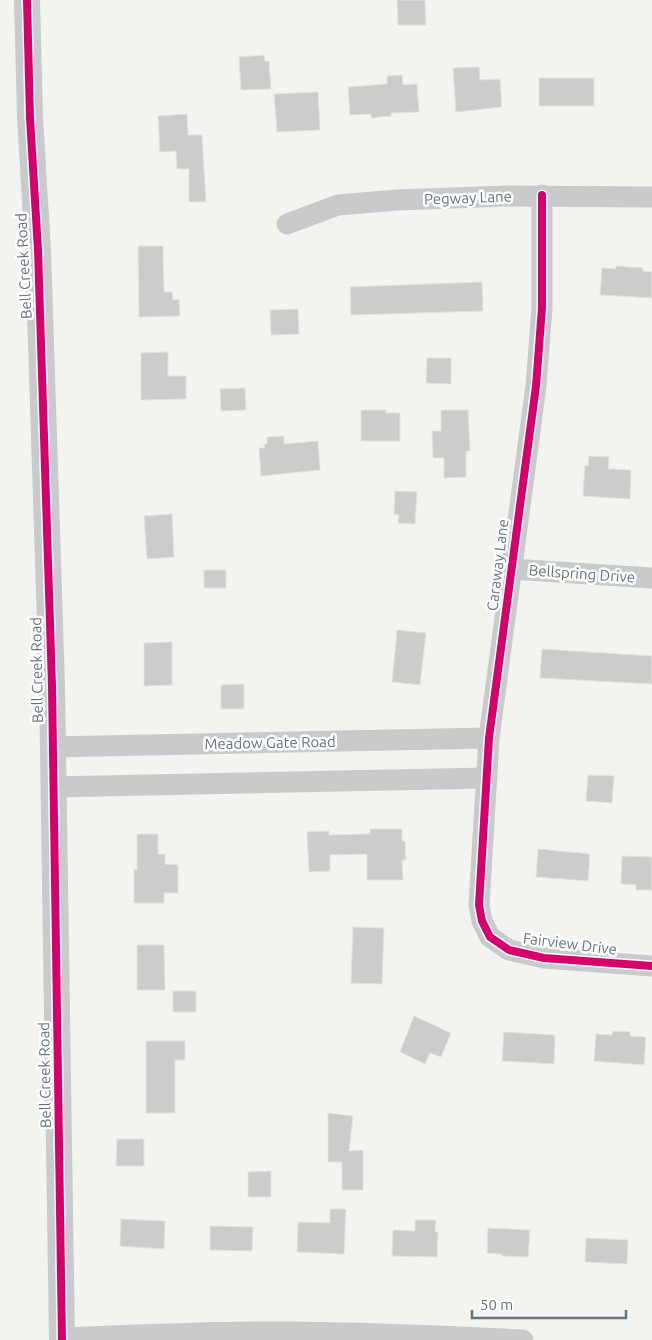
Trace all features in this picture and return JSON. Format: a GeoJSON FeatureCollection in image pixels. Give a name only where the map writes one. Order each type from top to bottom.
{"type":"FeatureCollection","features":[{"type":"Feature","properties":{"kind":"street","name":"Bell Creek Road"},"geometry":{"type":"LineString","coordinates":[[27,0],[30,118],[38,250],[52,686],[62,1339]]}},
{"type":"Feature","properties":{"kind":"street","name":"Pegway Lane"},"geometry":{"type":"LineString","coordinates":[[287,224],[338,205],[407,200],[542,195],[652,197]]}},
{"type":"Feature","properties":{"kind":"street","name":"Caraway Lane"},"geometry":{"type":"LineString","coordinates":[[490,936],[482,921],[479,905],[489,738],[536,386],[542,308],[542,195]]}},
{"type":"Feature","properties":{"kind":"street","name":"Bellspring Drive"},"geometry":{"type":"LineString","coordinates":[[511,569],[652,578]]}},
{"type":"Feature","properties":{"kind":"street","name":"Meadow Gate Road"},"geometry":{"type":"LineString","coordinates":[[52,747],[489,738]]}},
{"type":"Feature","properties":{"kind":"street"},"geometry":{"type":"LineString","coordinates":[[53,787],[487,778]]}},
{"type":"Feature","properties":{"kind":"street","name":"Fairview Drive"},"geometry":{"type":"LineString","coordinates":[[490,936],[509,950],[544,958],[652,966]]}},
{"type":"Feature","properties":{"kind":"street"},"geometry":{"type":"LineString","coordinates":[[62,1339],[176,1333],[289,1332],[523,1340]]}},
{"type":"Feature","properties":{"kind":"building"},"geometry":{"type":"Polygon","coordinates":[[[397,0],[425,0],[426,25],[398,25],[397,0]]]}},
{"type":"Feature","properties":{"kind":"building"},"geometry":{"type":"Polygon","coordinates":[[[264,55],[265,61],[269,61],[271,89],[241,90],[239,57],[264,55]]]}},
{"type":"Feature","properties":{"kind":"building"},"geometry":{"type":"Polygon","coordinates":[[[479,67],[480,80],[500,79],[502,107],[456,112],[453,68],[479,67]]]}},
{"type":"Feature","properties":{"kind":"building"},"geometry":{"type":"Polygon","coordinates":[[[402,75],[403,85],[417,84],[419,112],[391,113],[391,116],[371,118],[371,114],[350,115],[348,87],[387,84],[387,76],[402,75]]]}},
{"type":"Feature","properties":{"kind":"building"},"geometry":{"type":"Polygon","coordinates":[[[539,78],[594,78],[594,106],[539,106],[539,78]]]}},
{"type":"Feature","properties":{"kind":"building"},"geometry":{"type":"Polygon","coordinates":[[[318,92],[320,130],[277,132],[274,94],[318,92]]]}},
{"type":"Feature","properties":{"kind":"building"},"geometry":{"type":"Polygon","coordinates":[[[187,114],[188,135],[202,135],[206,202],[189,202],[189,169],[177,169],[176,151],[160,152],[158,116],[187,114]]]}},
{"type":"Feature","properties":{"kind":"building"},"geometry":{"type":"Polygon","coordinates":[[[138,246],[163,246],[164,292],[172,292],[173,300],[179,299],[180,316],[139,317],[138,246]]]}},
{"type":"Feature","properties":{"kind":"building"},"geometry":{"type":"Polygon","coordinates":[[[616,266],[643,268],[643,271],[652,272],[652,298],[600,295],[602,268],[616,269],[616,266]]]}},
{"type":"Feature","properties":{"kind":"building"},"geometry":{"type":"Polygon","coordinates":[[[482,282],[483,311],[351,315],[350,287],[482,282]]]}},
{"type":"Feature","properties":{"kind":"building"},"geometry":{"type":"Polygon","coordinates":[[[298,309],[299,334],[271,335],[270,310],[298,309]]]}},
{"type":"Feature","properties":{"kind":"building"},"geometry":{"type":"Polygon","coordinates":[[[168,352],[168,376],[186,376],[186,399],[141,400],[141,353],[168,352]]]}},
{"type":"Feature","properties":{"kind":"building"},"geometry":{"type":"Polygon","coordinates":[[[427,358],[451,358],[451,384],[426,383],[427,358]]]}},
{"type":"Feature","properties":{"kind":"building"},"geometry":{"type":"Polygon","coordinates":[[[245,388],[246,410],[221,411],[220,389],[245,388]]]}},
{"type":"Feature","properties":{"kind":"building"},"geometry":{"type":"Polygon","coordinates":[[[361,410],[386,410],[386,413],[400,413],[400,441],[361,441],[361,410]]]}},
{"type":"Feature","properties":{"kind":"building"},"geometry":{"type":"Polygon","coordinates":[[[441,410],[468,410],[470,451],[466,451],[466,477],[444,478],[444,458],[433,458],[432,431],[441,431],[441,410]]]}},
{"type":"Feature","properties":{"kind":"building"},"geometry":{"type":"Polygon","coordinates":[[[284,436],[284,444],[318,441],[320,470],[261,476],[259,448],[265,448],[264,444],[267,444],[267,437],[284,436]]]}},
{"type":"Feature","properties":{"kind":"building"},"geometry":{"type":"Polygon","coordinates":[[[589,456],[609,457],[608,469],[631,470],[630,499],[583,496],[585,465],[588,466],[589,456]]]}},
{"type":"Feature","properties":{"kind":"building"},"geometry":{"type":"Polygon","coordinates":[[[395,491],[417,492],[415,524],[398,523],[399,515],[394,514],[395,491]]]}},
{"type":"Feature","properties":{"kind":"building"},"geometry":{"type":"Polygon","coordinates":[[[172,514],[174,557],[147,559],[144,516],[172,514]]]}},
{"type":"Feature","properties":{"kind":"building"},"geometry":{"type":"Polygon","coordinates":[[[204,570],[226,570],[226,588],[204,588],[204,570]]]}},
{"type":"Feature","properties":{"kind":"building"},"geometry":{"type":"Polygon","coordinates":[[[397,630],[426,633],[420,685],[392,682],[397,630]]]}},
{"type":"Feature","properties":{"kind":"building"},"geometry":{"type":"Polygon","coordinates":[[[172,642],[172,685],[144,686],[144,643],[172,642]]]}},
{"type":"Feature","properties":{"kind":"building"},"geometry":{"type":"Polygon","coordinates":[[[542,649],[652,656],[652,684],[540,678],[542,649]]]}},
{"type":"Feature","properties":{"kind":"building"},"geometry":{"type":"Polygon","coordinates":[[[244,684],[244,709],[221,709],[221,685],[244,684]]]}},
{"type":"Feature","properties":{"kind":"building"},"geometry":{"type":"Polygon","coordinates":[[[588,775],[614,776],[612,803],[586,801],[588,775]]]}},
{"type":"Feature","properties":{"kind":"building"},"geometry":{"type":"Polygon","coordinates":[[[370,829],[402,829],[402,841],[405,841],[406,860],[402,860],[403,880],[367,880],[367,854],[330,855],[330,871],[309,872],[307,832],[329,831],[329,835],[370,834],[370,829]]]}},
{"type":"Feature","properties":{"kind":"building"},"geometry":{"type":"Polygon","coordinates":[[[137,834],[158,834],[158,854],[165,854],[165,864],[178,865],[178,893],[164,893],[164,903],[134,903],[134,869],[137,870],[137,834]]]}},
{"type":"Feature","properties":{"kind":"building"},"geometry":{"type":"Polygon","coordinates":[[[538,849],[590,854],[588,881],[536,877],[538,849]]]}},
{"type":"Feature","properties":{"kind":"building"},"geometry":{"type":"Polygon","coordinates":[[[622,856],[652,857],[652,890],[636,890],[636,885],[621,884],[622,856]]]}},
{"type":"Feature","properties":{"kind":"building"},"geometry":{"type":"Polygon","coordinates":[[[353,927],[384,928],[382,984],[351,983],[353,927]]]}},
{"type":"Feature","properties":{"kind":"building"},"geometry":{"type":"Polygon","coordinates":[[[137,945],[164,945],[165,990],[137,990],[137,945]]]}},
{"type":"Feature","properties":{"kind":"building"},"geometry":{"type":"Polygon","coordinates":[[[173,991],[196,991],[196,1012],[173,1012],[173,991]]]}},
{"type":"Feature","properties":{"kind":"building"},"geometry":{"type":"Polygon","coordinates":[[[414,1016],[451,1033],[441,1057],[430,1053],[425,1064],[400,1052],[414,1016]]]}},
{"type":"Feature","properties":{"kind":"building"},"geometry":{"type":"Polygon","coordinates":[[[613,1031],[630,1032],[630,1036],[646,1037],[644,1065],[594,1061],[596,1034],[612,1035],[613,1031]]]}},
{"type":"Feature","properties":{"kind":"building"},"geometry":{"type":"Polygon","coordinates":[[[504,1032],[555,1035],[554,1064],[502,1061],[504,1032]]]}},
{"type":"Feature","properties":{"kind":"building"},"geometry":{"type":"Polygon","coordinates":[[[146,1041],[185,1041],[185,1060],[175,1060],[175,1113],[146,1113],[146,1041]]]}},
{"type":"Feature","properties":{"kind":"building"},"geometry":{"type":"Polygon","coordinates":[[[328,1113],[353,1116],[349,1151],[363,1150],[363,1190],[342,1190],[342,1162],[328,1162],[328,1113]]]}},
{"type":"Feature","properties":{"kind":"building"},"geometry":{"type":"Polygon","coordinates":[[[117,1139],[144,1139],[144,1166],[116,1166],[117,1139]]]}},
{"type":"Feature","properties":{"kind":"building"},"geometry":{"type":"Polygon","coordinates":[[[271,1171],[271,1197],[248,1197],[248,1172],[271,1171]]]}},
{"type":"Feature","properties":{"kind":"building"},"geometry":{"type":"Polygon","coordinates":[[[330,1209],[346,1209],[344,1254],[297,1252],[298,1222],[330,1223],[330,1209]]]}},
{"type":"Feature","properties":{"kind":"building"},"geometry":{"type":"Polygon","coordinates":[[[121,1219],[165,1221],[164,1249],[120,1246],[121,1219]]]}},
{"type":"Feature","properties":{"kind":"building"},"geometry":{"type":"Polygon","coordinates":[[[415,1220],[436,1220],[435,1232],[438,1232],[437,1257],[392,1256],[393,1230],[415,1231],[415,1220]]]}},
{"type":"Feature","properties":{"kind":"building"},"geometry":{"type":"Polygon","coordinates":[[[210,1226],[253,1227],[252,1251],[210,1250],[210,1226]]]}},
{"type":"Feature","properties":{"kind":"building"},"geometry":{"type":"Polygon","coordinates":[[[488,1228],[530,1230],[528,1257],[502,1256],[502,1254],[487,1253],[488,1228]]]}},
{"type":"Feature","properties":{"kind":"building"},"geometry":{"type":"Polygon","coordinates":[[[586,1238],[628,1240],[627,1264],[585,1262],[586,1238]]]}},
{"type":"Feature","properties":{"kind":"cycle path"},"geometry":{"type":"LineString","coordinates":[[27,0],[30,118],[38,250],[52,686],[62,1340]]}},
{"type":"Feature","properties":{"kind":"cycle path"},"geometry":{"type":"LineString","coordinates":[[542,195],[542,308],[536,386],[489,738],[479,905],[482,921],[490,937],[509,950],[544,958],[652,966]]}}]}
